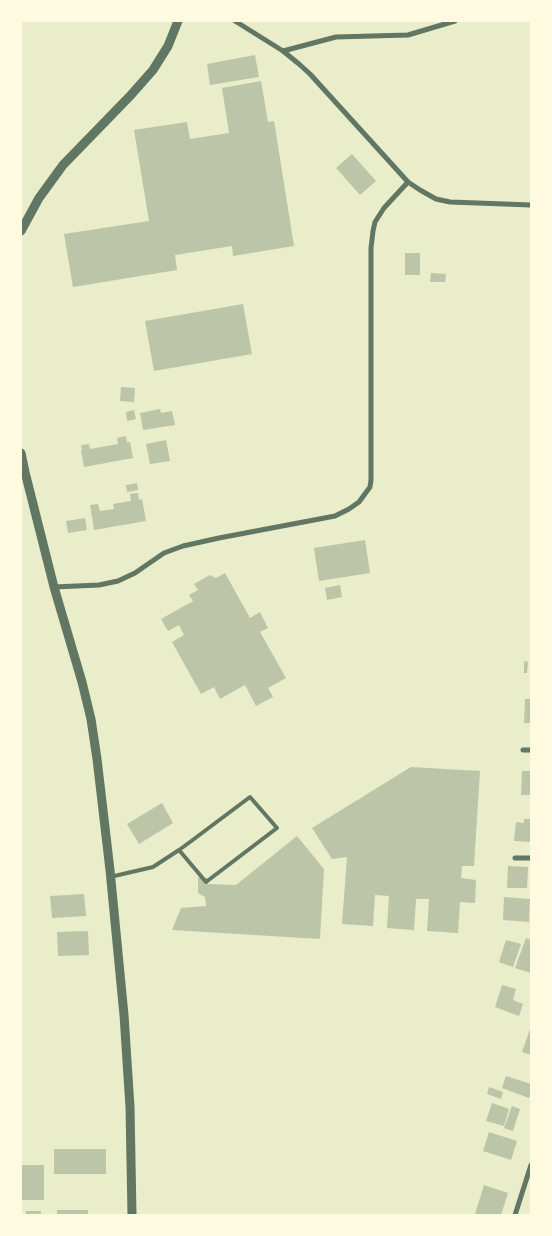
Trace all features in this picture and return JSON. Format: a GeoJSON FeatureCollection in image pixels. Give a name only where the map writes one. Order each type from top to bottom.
{"type":"FeatureCollection","features":[{"type":"Feature","properties":{"kind":"street"},"geometry":{"type":"LineString","coordinates":[[21,231],[39,198],[63,165],[153,70],[168,46],[178,21]]}},
{"type":"Feature","properties":{"kind":"street"},"geometry":{"type":"LineString","coordinates":[[235,21],[282,51],[310,74],[408,182],[436,199],[450,202],[531,205]]}},
{"type":"Feature","properties":{"kind":"street"},"geometry":{"type":"LineString","coordinates":[[282,51],[336,37],[408,35],[455,21]]}},
{"type":"Feature","properties":{"kind":"street"},"geometry":{"type":"LineString","coordinates":[[54,587],[99,585],[118,581],[135,573],[164,553],[183,546],[335,516],[350,510],[359,502],[370,487],[371,480],[371,248],[373,231],[384,208],[408,182]]}},
{"type":"Feature","properties":{"kind":"street"},"geometry":{"type":"LineString","coordinates":[[21,453],[54,587],[82,682],[91,720],[97,759],[126,1042],[130,1107],[132,1215]]}},
{"type":"Feature","properties":{"kind":"street"},"geometry":{"type":"LineString","coordinates":[[523,750],[531,750]]}},
{"type":"Feature","properties":{"kind":"street"},"geometry":{"type":"LineString","coordinates":[[515,858],[531,858]]}},
{"type":"Feature","properties":{"kind":"street"},"geometry":{"type":"LineString","coordinates":[[514,1215],[531,1165]]}},
{"type":"Feature","properties":{"kind":"lane"},"geometry":{"type":"LineString","coordinates":[[110,877],[153,867],[250,797],[277,828],[206,882],[179,850]]}},
{"type":"Feature","properties":{"kind":"building"},"geometry":{"type":"Polygon","coordinates":[[[255,55],[259,77],[210,85],[207,64],[255,55]]]}},
{"type":"Feature","properties":{"kind":"building"},"geometry":{"type":"Polygon","coordinates":[[[261,81],[268,122],[274,121],[294,246],[233,256],[232,246],[175,255],[177,270],[73,287],[64,234],[149,221],[134,130],[187,122],[190,139],[229,133],[222,88],[261,81]]]}},
{"type":"Feature","properties":{"kind":"building"},"geometry":{"type":"Polygon","coordinates":[[[352,154],[376,181],[360,195],[336,168],[352,154]]]}},
{"type":"Feature","properties":{"kind":"building"},"geometry":{"type":"Polygon","coordinates":[[[405,253],[420,253],[420,275],[405,275],[405,253]]]}},
{"type":"Feature","properties":{"kind":"building"},"geometry":{"type":"Polygon","coordinates":[[[431,273],[446,274],[445,282],[430,282],[431,273]]]}},
{"type":"Feature","properties":{"kind":"building"},"geometry":{"type":"Polygon","coordinates":[[[243,304],[252,354],[154,371],[145,321],[243,304]]]}},
{"type":"Feature","properties":{"kind":"building"},"geometry":{"type":"Polygon","coordinates":[[[121,387],[135,388],[134,402],[120,401],[121,387]]]}},
{"type":"Feature","properties":{"kind":"building"},"geometry":{"type":"Polygon","coordinates":[[[160,409],[161,413],[172,411],[175,425],[143,430],[140,413],[160,409]]]}},
{"type":"Feature","properties":{"kind":"building"},"geometry":{"type":"Polygon","coordinates":[[[134,410],[136,419],[127,421],[126,412],[134,410]]]}},
{"type":"Feature","properties":{"kind":"building"},"geometry":{"type":"Polygon","coordinates":[[[126,436],[127,442],[130,442],[133,458],[84,467],[81,445],[89,444],[90,449],[118,444],[117,438],[126,436]]]}},
{"type":"Feature","properties":{"kind":"building"},"geometry":{"type":"Polygon","coordinates":[[[166,440],[170,461],[150,464],[146,444],[166,440]]]}},
{"type":"Feature","properties":{"kind":"building"},"geometry":{"type":"Polygon","coordinates":[[[137,483],[138,490],[127,492],[126,485],[137,483]]]}},
{"type":"Feature","properties":{"kind":"building"},"geometry":{"type":"Polygon","coordinates":[[[138,493],[139,500],[142,499],[146,521],[94,530],[90,505],[98,504],[100,511],[114,509],[113,504],[131,501],[130,494],[138,493]]]}},
{"type":"Feature","properties":{"kind":"building"},"geometry":{"type":"Polygon","coordinates":[[[85,518],[87,530],[68,533],[66,521],[85,518]]]}},
{"type":"Feature","properties":{"kind":"building"},"geometry":{"type":"Polygon","coordinates":[[[365,540],[370,573],[319,581],[314,548],[365,540]]]}},
{"type":"Feature","properties":{"kind":"building"},"geometry":{"type":"Polygon","coordinates":[[[225,573],[250,618],[260,612],[268,628],[260,632],[286,678],[268,688],[273,697],[256,706],[245,685],[220,699],[214,687],[201,694],[172,642],[184,635],[179,625],[168,631],[161,619],[193,601],[189,595],[198,590],[194,584],[210,575],[216,578],[225,573]]]}},
{"type":"Feature","properties":{"kind":"building"},"geometry":{"type":"Polygon","coordinates":[[[340,585],[342,597],[327,600],[325,588],[340,585]]]}},
{"type":"Feature","properties":{"kind":"building"},"geometry":{"type":"Polygon","coordinates":[[[524,661],[528,662],[527,673],[524,673],[524,661]]]}},
{"type":"Feature","properties":{"kind":"building"},"geometry":{"type":"Polygon","coordinates":[[[525,699],[531,699],[531,723],[524,723],[525,699]]]}},
{"type":"Feature","properties":{"kind":"building"},"geometry":{"type":"Polygon","coordinates":[[[411,767],[480,771],[474,866],[462,866],[461,878],[476,880],[475,903],[460,902],[458,933],[427,931],[429,899],[416,899],[414,930],[387,928],[389,896],[375,895],[373,926],[342,924],[347,857],[332,859],[312,828],[411,767]]]}},
{"type":"Feature","properties":{"kind":"building"},"geometry":{"type":"Polygon","coordinates":[[[522,771],[531,771],[531,795],[521,795],[522,771]]]}},
{"type":"Feature","properties":{"kind":"building"},"geometry":{"type":"Polygon","coordinates":[[[162,803],[173,823],[139,844],[127,824],[162,803]]]}},
{"type":"Feature","properties":{"kind":"building"},"geometry":{"type":"Polygon","coordinates":[[[524,819],[531,819],[531,842],[514,841],[516,822],[524,823],[524,819]]]}},
{"type":"Feature","properties":{"kind":"building"},"geometry":{"type":"Polygon","coordinates":[[[297,836],[324,869],[320,939],[172,930],[181,908],[206,906],[205,897],[198,893],[198,877],[208,878],[208,884],[236,885],[297,836]]]}},
{"type":"Feature","properties":{"kind":"building"},"geometry":{"type":"Polygon","coordinates":[[[508,866],[528,867],[527,888],[507,888],[508,866]]]}},
{"type":"Feature","properties":{"kind":"building"},"geometry":{"type":"Polygon","coordinates":[[[84,894],[86,916],[52,918],[50,896],[84,894]]]}},
{"type":"Feature","properties":{"kind":"building"},"geometry":{"type":"Polygon","coordinates":[[[504,897],[530,899],[529,922],[503,920],[504,897]]]}},
{"type":"Feature","properties":{"kind":"building"},"geometry":{"type":"Polygon","coordinates":[[[88,931],[89,955],[58,956],[57,932],[88,931]]]}},
{"type":"Feature","properties":{"kind":"building"},"geometry":{"type":"Polygon","coordinates":[[[526,938],[531,940],[531,973],[515,968],[526,938]]]}},
{"type":"Feature","properties":{"kind":"building"},"geometry":{"type":"Polygon","coordinates":[[[506,940],[521,944],[513,967],[499,962],[506,940]]]}},
{"type":"Feature","properties":{"kind":"building"},"geometry":{"type":"Polygon","coordinates":[[[502,985],[516,989],[513,1000],[523,1004],[519,1016],[495,1007],[502,985]]]}},
{"type":"Feature","properties":{"kind":"building"},"geometry":{"type":"Polygon","coordinates":[[[531,1026],[531,1055],[522,1052],[531,1026]]]}},
{"type":"Feature","properties":{"kind":"building"},"geometry":{"type":"Polygon","coordinates":[[[506,1076],[531,1084],[529,1098],[502,1088],[506,1076]]]}},
{"type":"Feature","properties":{"kind":"building"},"geometry":{"type":"Polygon","coordinates":[[[489,1087],[503,1092],[501,1099],[487,1094],[489,1087]]]}},
{"type":"Feature","properties":{"kind":"building"},"geometry":{"type":"Polygon","coordinates":[[[492,1103],[509,1109],[504,1126],[486,1121],[492,1103]]]}},
{"type":"Feature","properties":{"kind":"building"},"geometry":{"type":"Polygon","coordinates":[[[512,1106],[520,1109],[513,1131],[504,1128],[512,1106]]]}},
{"type":"Feature","properties":{"kind":"building"},"geometry":{"type":"Polygon","coordinates":[[[489,1132],[517,1141],[511,1160],[483,1151],[489,1132]]]}},
{"type":"Feature","properties":{"kind":"building"},"geometry":{"type":"Polygon","coordinates":[[[54,1149],[106,1149],[106,1174],[54,1174],[54,1149]]]}},
{"type":"Feature","properties":{"kind":"building"},"geometry":{"type":"Polygon","coordinates":[[[21,1165],[44,1165],[44,1200],[21,1200],[21,1165]]]}},
{"type":"Feature","properties":{"kind":"building"},"geometry":{"type":"Polygon","coordinates":[[[484,1185],[508,1193],[501,1215],[475,1214],[484,1185]]]}},
{"type":"Feature","properties":{"kind":"building"},"geometry":{"type":"Polygon","coordinates":[[[57,1210],[88,1210],[88,1215],[57,1215],[57,1210]]]}},
{"type":"Feature","properties":{"kind":"building"},"geometry":{"type":"Polygon","coordinates":[[[26,1211],[41,1211],[41,1215],[26,1215],[26,1211]]]}}]}
